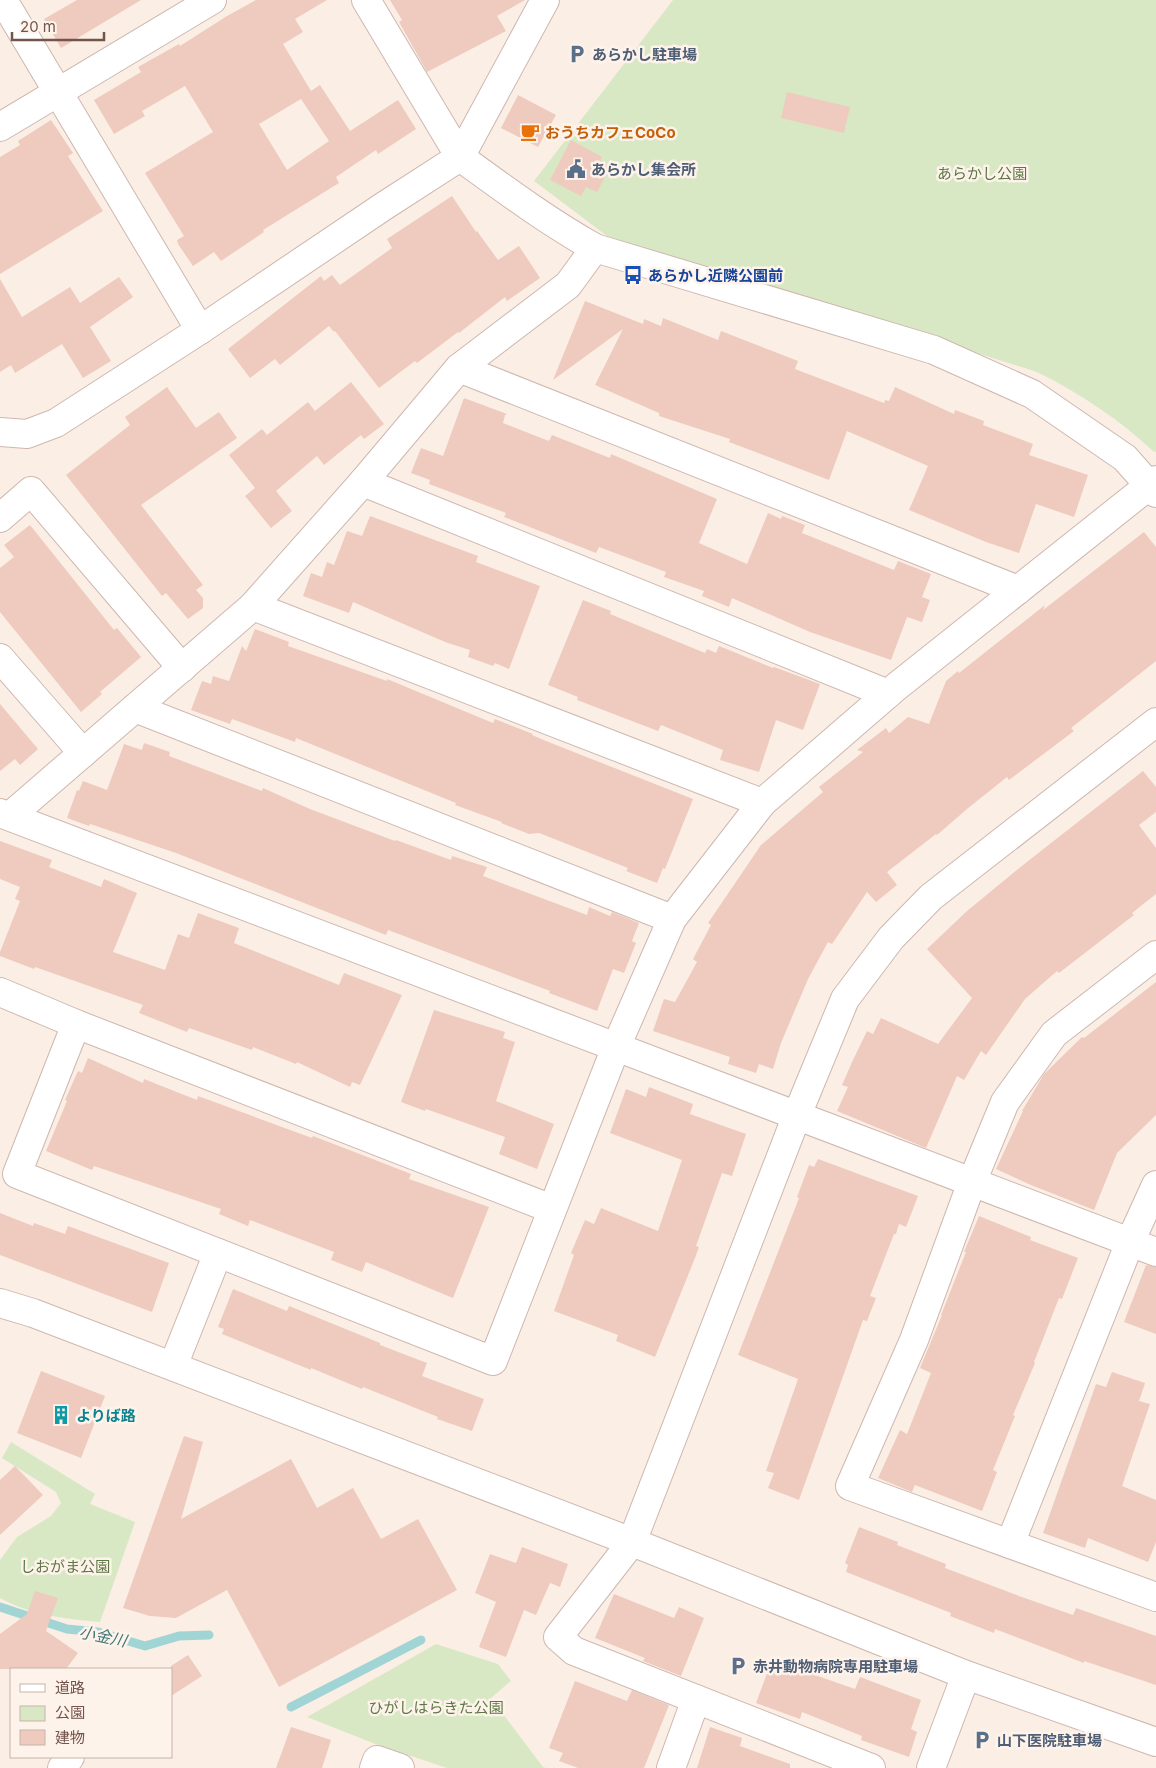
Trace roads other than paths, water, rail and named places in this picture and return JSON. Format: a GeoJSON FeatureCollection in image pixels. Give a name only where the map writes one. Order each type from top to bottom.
{"type":"FeatureCollection","features":[{"type":"Feature","properties":{"kind":"street"},"geometry":{"type":"LineString","coordinates":[[3,0],[200,330]]}},
{"type":"Feature","properties":{"kind":"street"},"geometry":{"type":"LineString","coordinates":[[0,127],[212,0]]}},
{"type":"Feature","properties":{"kind":"street"},"geometry":{"type":"LineString","coordinates":[[76,1024],[9,1171],[493,1362],[616,1047],[672,919],[762,803],[888,694],[1018,590],[1154,486],[1125,458],[1032,394],[934,350],[595,248],[565,230],[524,204],[460,156],[366,0]]}},
{"type":"Feature","properties":{"kind":"street"},"geometry":{"type":"LineString","coordinates":[[0,432],[27,434],[56,423],[200,330],[460,156],[545,0]]}},
{"type":"Feature","properties":{"kind":"street"},"geometry":{"type":"LineString","coordinates":[[5,814],[83,752],[253,606],[363,482],[459,368],[568,285],[595,248]]}},
{"type":"Feature","properties":{"kind":"street"},"geometry":{"type":"LineString","coordinates":[[459,368],[1018,590]]}},
{"type":"Feature","properties":{"kind":"street"},"geometry":{"type":"LineString","coordinates":[[363,482],[888,694]]}},
{"type":"Feature","properties":{"kind":"street"},"geometry":{"type":"LineString","coordinates":[[0,518],[31,491],[182,668]]}},
{"type":"Feature","properties":{"kind":"street"},"geometry":{"type":"LineString","coordinates":[[253,606],[762,803]]}},
{"type":"Feature","properties":{"kind":"street"},"geometry":{"type":"LineString","coordinates":[[0,658],[83,752]]}},
{"type":"Feature","properties":{"kind":"street"},"geometry":{"type":"LineString","coordinates":[[135,708],[672,919]]}},
{"type":"Feature","properties":{"kind":"street"},"geometry":{"type":"LineString","coordinates":[[871,1768],[574,1651],[558,1637],[632,1542],[797,1115],[845,999],[891,938],[931,897],[1156,722]]}},
{"type":"Feature","properties":{"kind":"street"},"geometry":{"type":"LineString","coordinates":[[5,814],[1156,1252]]}},
{"type":"Feature","properties":{"kind":"street"},"geometry":{"type":"LineString","coordinates":[[1156,955],[1054,1034],[1005,1102],[972,1182],[914,1340],[850,1486],[1156,1597]]}},
{"type":"Feature","properties":{"kind":"street"},"geometry":{"type":"LineString","coordinates":[[0,992],[76,1024],[552,1209]]}},
{"type":"Feature","properties":{"kind":"street"},"geometry":{"type":"LineString","coordinates":[[1010,1544],[1130,1242],[1156,1185]]}},
{"type":"Feature","properties":{"kind":"street"},"geometry":{"type":"LineString","coordinates":[[173,1366],[218,1253]]}},
{"type":"Feature","properties":{"kind":"street"},"geometry":{"type":"LineString","coordinates":[[0,1303],[33,1313],[632,1542],[966,1675],[1156,1742]]}},
{"type":"Feature","properties":{"kind":"street"},"geometry":{"type":"LineString","coordinates":[[931,1768],[966,1675]]}},
{"type":"Feature","properties":{"kind":"street"},"geometry":{"type":"LineString","coordinates":[[670,1768],[696,1699]]}},
{"type":"Feature","properties":{"kind":"street"},"geometry":{"type":"LineString","coordinates":[[374,1768],[377,1760],[400,1768]]}},
{"type":"Feature","properties":{"kind":"waterway","name":"小金川"},"geometry":{"type":"LineString","coordinates":[[0,1607],[67,1629],[98,1632],[145,1646],[179,1636],[209,1635]]}},
{"type":"Feature","properties":{"kind":"waterway","name":"小金川"},"geometry":{"type":"LineString","coordinates":[[291,1707],[421,1640]]}},
{"type":"Feature","properties":{"kind":"place","name":"あらかし駐車場"},"geometry":{"type":"Point","coordinates":[577,54]}},
{"type":"Feature","properties":{"kind":"place","name":"おうちカフェCoCo"},"geometry":{"type":"Point","coordinates":[530,132]}},
{"type":"Feature","properties":{"kind":"place","name":"あらかし集会所"},"geometry":{"type":"Point","coordinates":[576,169]}},
{"type":"Feature","properties":{"kind":"place","name":"あらかし近隣公園前"},"geometry":{"type":"Point","coordinates":[633,275]}},
{"type":"Feature","properties":{"kind":"place","name":"よりば路"},"geometry":{"type":"Point","coordinates":[61,1415]}},
{"type":"Feature","properties":{"kind":"place","name":"赤井動物病院専用駐車場"},"geometry":{"type":"Point","coordinates":[738,1666]}},
{"type":"Feature","properties":{"kind":"place","name":"山下医院駐車場"},"geometry":{"type":"Point","coordinates":[982,1740]}},
{"type":"Feature","properties":{"kind":"park label","name":"あらかし公園"},"geometry":{"type":"Point","coordinates":[982,173]}},
{"type":"Feature","properties":{"kind":"park label","name":"しおがま公園"},"geometry":{"type":"Point","coordinates":[65,1566]}},
{"type":"Feature","properties":{"kind":"park label","name":"ひがしはらきた公園"},"geometry":{"type":"Point","coordinates":[436,1707]}}]}
